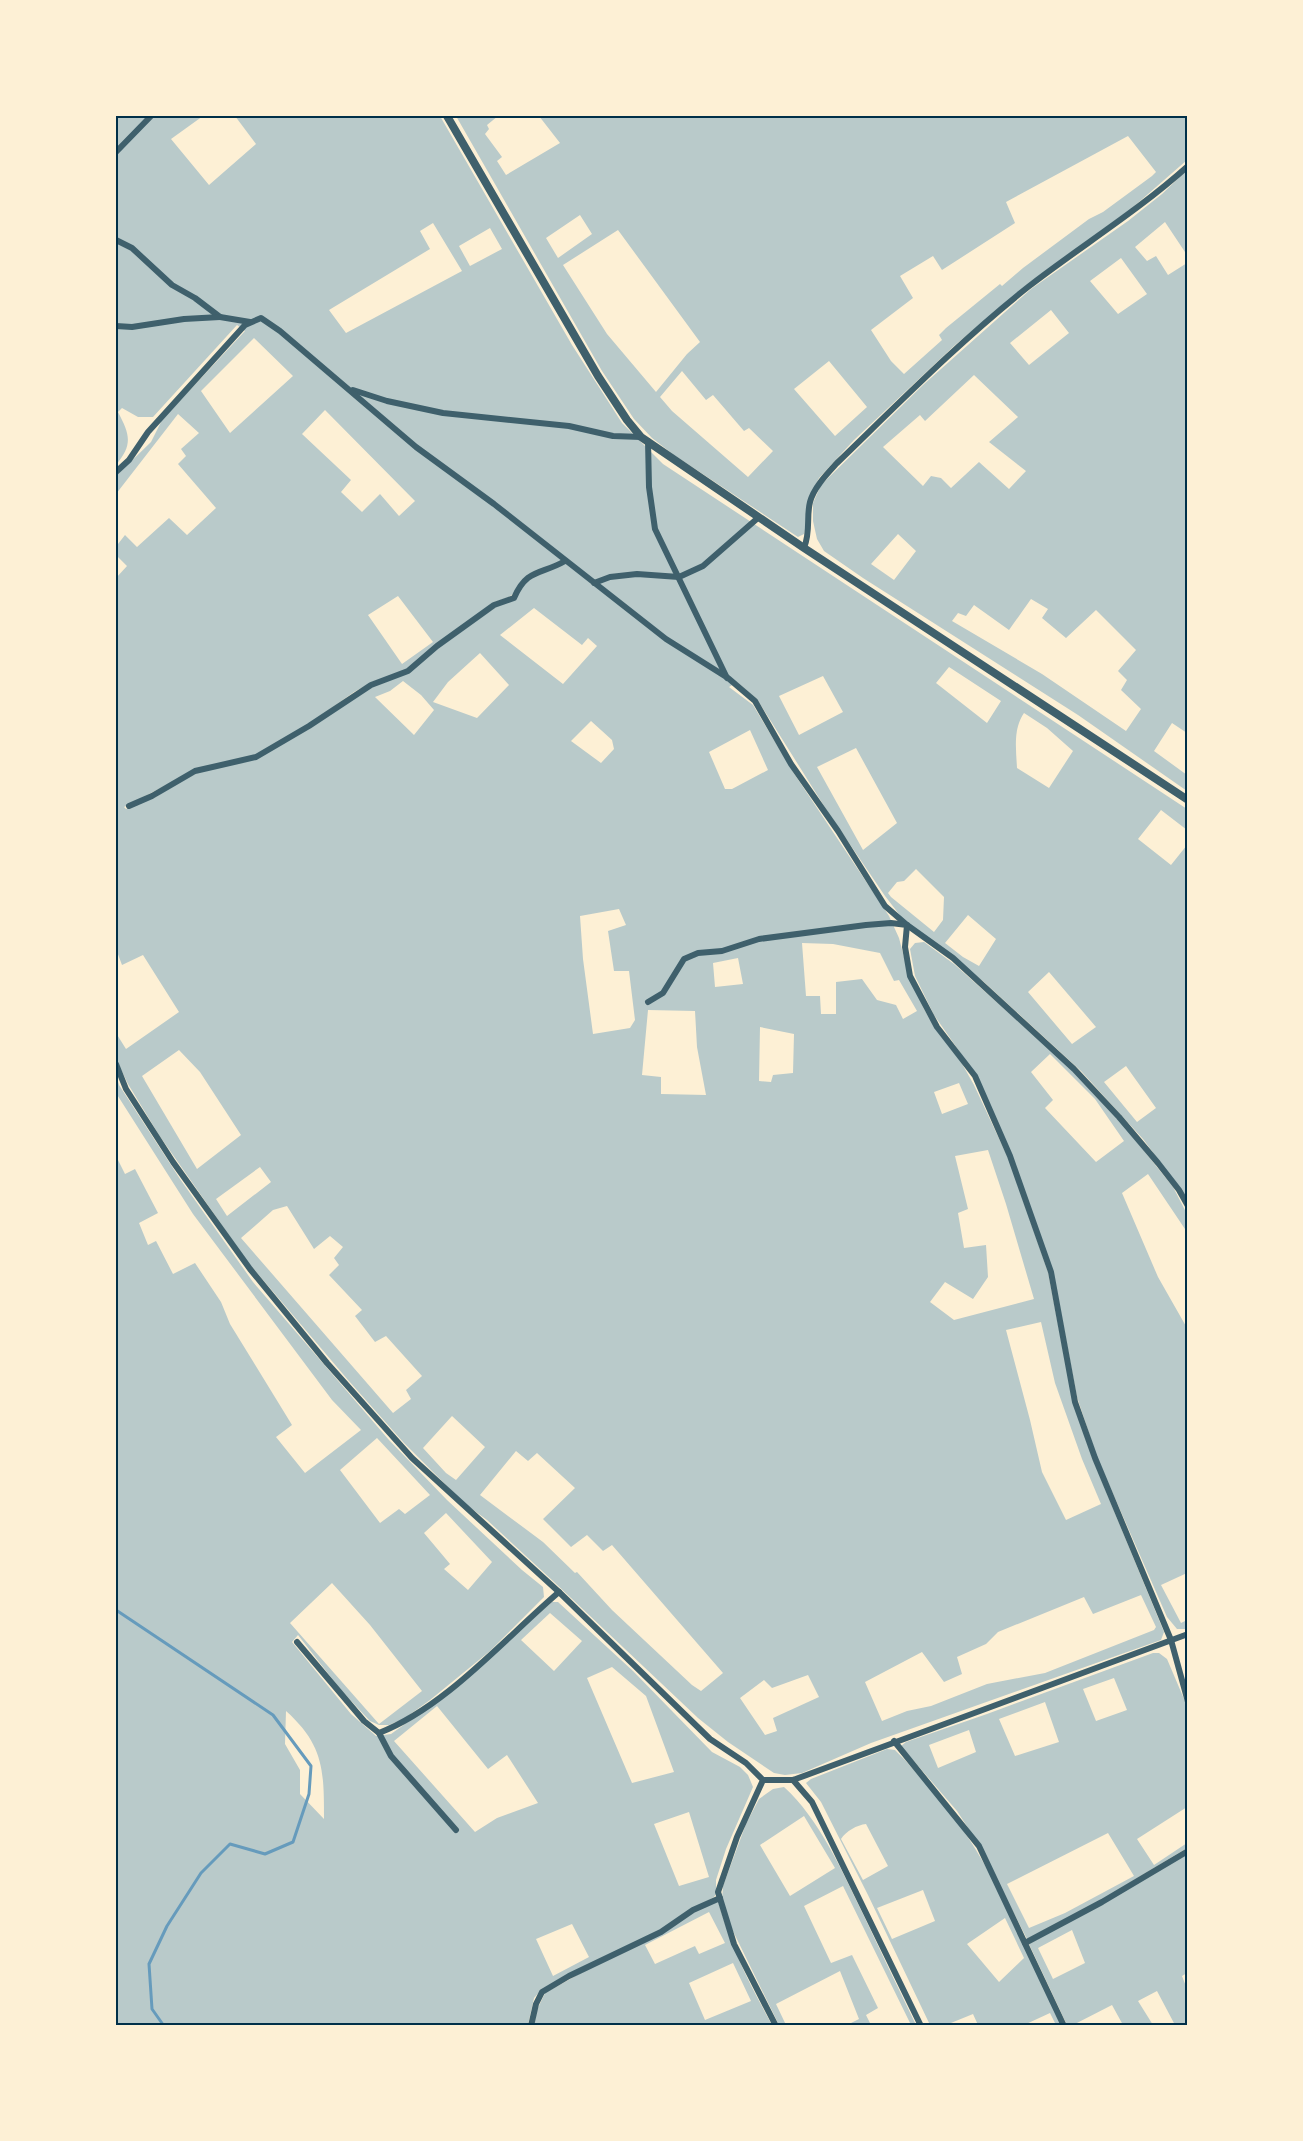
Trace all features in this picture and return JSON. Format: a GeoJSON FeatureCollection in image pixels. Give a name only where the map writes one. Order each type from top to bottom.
{"type":"FeatureCollection","features":[{"type":"Feature","properties":{"kind":"street"},"geometry":{"type":"LineString","coordinates":[[116,152],[151,116]]}},
{"type":"Feature","properties":{"kind":"street"},"geometry":{"type":"LineString","coordinates":[[447,116],[598,376],[627,420],[645,439],[804,548],[1188,800]]}},
{"type":"Feature","properties":{"kind":"street"},"geometry":{"type":"LineString","coordinates":[[804,548],[809,536],[810,502],[819,484],[837,463],[973,334],[1029,287],[1159,192],[1188,166]]}},
{"type":"Feature","properties":{"kind":"street"},"geometry":{"type":"LineString","coordinates":[[116,240],[132,248],[172,285],[195,298],[220,317]]}},
{"type":"Feature","properties":{"kind":"street"},"geometry":{"type":"LineString","coordinates":[[116,326],[132,327],[184,319],[220,317],[251,322]]}},
{"type":"Feature","properties":{"kind":"street"},"geometry":{"type":"LineString","coordinates":[[116,472],[129,460],[147,432],[245,325],[261,318],[416,447],[494,504],[666,639],[728,678],[755,702],[791,764],[838,831],[885,906],[953,958],[1074,1069],[1158,1163],[1188,1206]]}},
{"type":"Feature","properties":{"kind":"street"},"geometry":{"type":"LineString","coordinates":[[349,389],[387,401],[443,413],[569,426],[613,436],[645,439]]}},
{"type":"Feature","properties":{"kind":"street"},"geometry":{"type":"LineString","coordinates":[[645,439],[655,529],[728,678]]}},
{"type":"Feature","properties":{"kind":"street"},"geometry":{"type":"LineString","coordinates":[[594,583],[610,577],[637,574],[679,577],[703,566],[759,517]]}},
{"type":"Feature","properties":{"kind":"street"},"geometry":{"type":"LineString","coordinates":[[129,806],[152,796],[195,771],[256,757],[309,726],[371,685],[408,671],[437,646],[495,605],[514,598],[519,586],[530,575],[554,568],[565,561]]}},
{"type":"Feature","properties":{"kind":"street"},"geometry":{"type":"LineString","coordinates":[[648,1002],[663,993],[684,959],[698,953],[722,951],[759,939],[866,925],[891,923],[907,925]]}},
{"type":"Feature","properties":{"kind":"street"},"geometry":{"type":"LineString","coordinates":[[907,925],[905,947],[910,976],[937,1027],[975,1076],[1014,1167],[1051,1272],[1075,1402],[1095,1458],[1171,1640],[1188,1702]]}},
{"type":"Feature","properties":{"kind":"street"},"geometry":{"type":"LineString","coordinates":[[116,1064],[126,1089],[173,1162],[250,1269],[327,1363],[412,1458],[559,1592],[710,1739],[746,1763],[763,1780],[794,1780],[894,1741],[1188,1634]]}},
{"type":"Feature","properties":{"kind":"street"},"geometry":{"type":"LineString","coordinates":[[379,1733],[406,1721],[440,1696],[494,1652],[559,1592]]}},
{"type":"Feature","properties":{"kind":"street"},"geometry":{"type":"LineString","coordinates":[[297,1642],[364,1721],[379,1733],[391,1756],[456,1830]]}},
{"type":"Feature","properties":{"kind":"street"},"geometry":{"type":"LineString","coordinates":[[894,1741],[979,1846],[1064,2025]]}},
{"type":"Feature","properties":{"kind":"street"},"geometry":{"type":"LineString","coordinates":[[763,1780],[737,1838],[718,1892],[734,1944],[776,2025]]}},
{"type":"Feature","properties":{"kind":"street"},"geometry":{"type":"LineString","coordinates":[[794,1780],[813,1802],[921,2025]]}},
{"type":"Feature","properties":{"kind":"street"},"geometry":{"type":"LineString","coordinates":[[1025,1943],[1102,1902],[1188,1851]]}},
{"type":"Feature","properties":{"kind":"street"},"geometry":{"type":"LineString","coordinates":[[531,2025],[536,2004],[542,1992],[569,1976],[661,1932],[693,1910],[720,1898]]}},
{"type":"Feature","properties":{"kind":"shaded area"},"geometry":{"type":"Polygon","coordinates":[[[116,116],[203,116],[171,139],[209,185],[256,144],[235,116],[440,116],[572,345],[622,423],[663,464],[1187,809],[1187,830],[1161,810],[1138,839],[1171,865],[1187,845],[1187,1198],[1143,1139],[1081,1071],[984,982],[902,918],[826,809],[757,699],[737,682],[729,687],[753,705],[793,772],[889,916],[899,938],[910,980],[924,1009],[974,1085],[1009,1160],[1048,1272],[1073,1403],[1093,1460],[1164,1632],[1161,1640],[871,1743],[802,1773],[785,1775],[774,1773],[728,1742],[698,1718],[487,1520],[464,1503],[404,1443],[247,1261],[159,1135],[128,1084],[116,1056],[116,1033],[126,1049],[179,1012],[143,955],[122,965],[116,949],[116,578],[127,566],[116,555],[116,543],[118,544],[125,535],[137,547],[169,518],[187,535],[216,508],[178,464],[186,456],[181,449],[199,433],[178,414],[116,494],[116,476],[151,442],[162,420],[245,331],[237,325],[153,417],[138,417],[122,408],[118,412],[128,439],[125,451],[116,465],[116,116]],[[433,223],[420,231],[430,249],[329,310],[346,333],[462,271],[433,223]],[[490,228],[459,246],[470,266],[502,249],[490,228]],[[254,338],[201,391],[230,433],[293,376],[254,338]],[[325,410],[302,434],[351,480],[341,492],[362,512],[380,494],[399,516],[415,501],[325,410]],[[514,593],[495,602],[407,670],[372,682],[354,692],[309,724],[255,755],[195,770],[124,807],[126,809],[156,797],[201,771],[257,758],[312,727],[373,686],[409,673],[438,647],[496,607],[517,596],[514,593]],[[398,596],[368,615],[402,664],[433,642],[398,596]],[[534,608],[500,635],[563,684],[597,646],[588,638],[582,645],[534,608]],[[480,653],[448,682],[433,702],[477,718],[509,685],[480,653]],[[949,667],[936,683],[987,723],[1001,701],[949,667]],[[823,676],[779,696],[799,735],[843,712],[823,676]],[[403,681],[390,691],[375,697],[414,735],[434,710],[421,695],[403,681]],[[1024,713],[1020,719],[1016,739],[1017,768],[1049,788],[1073,751],[1047,728],[1024,713]],[[591,721],[571,741],[601,763],[614,749],[612,740],[591,721]],[[750,730],[709,752],[725,789],[732,789],[768,770],[750,730]],[[856,748],[817,767],[863,850],[897,823],[856,748]],[[916,869],[904,881],[897,882],[888,893],[934,932],[943,920],[944,897],[916,869]],[[619,909],[580,916],[593,1034],[630,1028],[635,1020],[629,971],[614,971],[608,931],[626,925],[619,909]],[[968,915],[945,943],[979,966],[996,939],[968,915]],[[802,943],[806,996],[820,996],[821,1014],[836,1014],[836,982],[862,979],[877,1000],[896,1005],[903,1019],[917,1011],[899,980],[894,981],[880,953],[833,944],[802,943]],[[738,958],[713,963],[715,987],[743,984],[738,958]],[[1049,972],[1028,992],[1072,1044],[1096,1027],[1049,972]],[[648,1010],[642,1075],[661,1077],[661,1094],[706,1095],[697,1047],[695,1011],[648,1010]],[[760,1027],[759,1081],[771,1082],[773,1075],[793,1073],[794,1034],[760,1027]],[[179,1050],[142,1076],[197,1169],[241,1135],[200,1072],[179,1050]],[[1126,1066],[1104,1082],[1137,1122],[1156,1108],[1126,1066]],[[959,1083],[934,1092],[942,1114],[968,1104],[959,1083]],[[988,1150],[955,1156],[968,1209],[958,1213],[964,1248],[986,1245],[988,1277],[973,1299],[945,1282],[930,1302],[954,1320],[1034,1299],[988,1150]],[[260,1167],[216,1199],[227,1216],[271,1182],[260,1167]],[[287,1206],[273,1210],[241,1238],[393,1413],[411,1399],[406,1390],[422,1376],[386,1336],[375,1342],[355,1316],[362,1310],[329,1275],[339,1265],[334,1258],[343,1247],[330,1236],[314,1249],[287,1206]],[[1041,1322],[1006,1330],[1042,1472],[1066,1520],[1101,1504],[1055,1383],[1041,1322]],[[452,1416],[423,1448],[446,1473],[456,1480],[485,1447],[452,1416]],[[516,1451],[480,1495],[543,1542],[575,1573],[577,1572],[612,1610],[701,1691],[723,1673],[612,1545],[603,1551],[587,1535],[571,1547],[543,1519],[575,1488],[537,1453],[528,1461],[516,1451]],[[1141,1595],[1093,1614],[1084,1597],[998,1632],[986,1644],[957,1657],[962,1674],[944,1682],[922,1652],[865,1682],[882,1721],[907,1711],[931,1706],[987,1684],[1045,1673],[1154,1630],[1156,1627],[1141,1595]],[[808,1675],[772,1688],[764,1680],[740,1698],[765,1735],[777,1731],[773,1718],[819,1697],[808,1675]]]}},
{"type":"Feature","properties":{"kind":"shaded area"},"geometry":{"type":"Polygon","coordinates":[[[456,116],[498,116],[487,125],[489,129],[485,134],[502,157],[497,161],[506,175],[560,143],[539,116],[1187,116],[1187,160],[1132,208],[1030,282],[954,346],[854,440],[819,478],[808,500],[807,524],[804,534],[798,537],[652,438],[634,419],[602,371],[456,116]],[[1128,136],[1006,202],[1015,223],[942,270],[933,256],[900,276],[913,298],[871,330],[891,361],[904,374],[942,340],[939,335],[946,328],[1000,284],[1002,286],[1089,219],[1103,212],[1156,172],[1128,136]],[[580,215],[546,238],[558,258],[592,234],[580,215]],[[618,230],[563,265],[607,334],[656,392],[687,354],[700,342],[618,230]],[[829,361],[794,389],[835,436],[867,407],[829,361]],[[682,371],[660,397],[672,411],[748,477],[773,451],[749,428],[744,431],[713,395],[706,400],[682,371]]]}},
{"type":"Feature","properties":{"kind":"shaded area"},"geometry":{"type":"Polygon","coordinates":[[[1187,170],[1187,255],[1165,222],[1135,247],[1147,261],[1156,256],[1168,275],[1187,263],[1187,733],[1172,723],[1154,751],[1187,775],[1187,791],[1078,715],[824,551],[817,539],[813,521],[813,503],[821,485],[923,385],[1031,289],[1128,221],[1162,194],[1187,170]],[[1121,258],[1090,281],[1118,314],[1147,294],[1121,258]],[[1051,310],[1010,343],[1029,365],[1069,333],[1051,310]],[[974,375],[925,421],[920,415],[883,447],[923,486],[931,476],[941,478],[951,488],[979,462],[1009,489],[1026,471],[989,442],[1018,417],[974,375]],[[898,534],[871,564],[894,580],[916,551],[898,534]],[[1031,599],[1009,630],[974,605],[966,616],[958,613],[952,621],[1042,674],[1126,731],[1141,709],[1121,690],[1127,680],[1118,671],[1136,650],[1096,610],[1066,638],[1042,618],[1048,609],[1031,599]]]}},
{"type":"Feature","properties":{"kind":"shaded area"},"geometry":{"type":"Polygon","coordinates":[[[924,942],[954,964],[1076,1073],[1124,1126],[1173,1187],[1187,1214],[1187,1232],[1148,1174],[1122,1193],[1158,1277],[1187,1328],[1187,1573],[1161,1585],[1181,1623],[1187,1620],[1187,1629],[1177,1629],[1167,1617],[1097,1457],[1077,1397],[1053,1271],[978,1078],[934,1015],[915,976],[910,949],[915,943],[924,942]],[[1050,1054],[1031,1072],[1053,1100],[1045,1108],[1096,1162],[1124,1141],[1095,1099],[1050,1054]]]}},
{"type":"Feature","properties":{"kind":"shaded area"},"geometry":{"type":"Polygon","coordinates":[[[116,1075],[119,1085],[180,1179],[253,1282],[389,1440],[447,1500],[543,1587],[544,1597],[490,1651],[430,1700],[405,1718],[389,1725],[379,1725],[370,1721],[341,1690],[298,1635],[292,1642],[351,1714],[376,1736],[391,1734],[454,1689],[552,1602],[558,1602],[633,1671],[712,1752],[740,1767],[748,1775],[753,1787],[726,1849],[716,1880],[714,1897],[660,1930],[541,1990],[534,1998],[528,2025],[116,2025],[116,1156],[125,1174],[135,1169],[158,1213],[139,1223],[148,1245],[156,1241],[173,1274],[195,1263],[221,1302],[230,1324],[292,1425],[276,1437],[305,1473],[361,1430],[332,1400],[193,1214],[116,1093],[116,1075]],[[377,1438],[340,1470],[380,1523],[399,1509],[405,1514],[430,1495],[377,1438]],[[446,1513],[424,1533],[450,1564],[444,1569],[468,1590],[492,1562],[446,1513]],[[332,1583],[290,1623],[379,1724],[422,1691],[370,1625],[332,1583]],[[550,1613],[521,1640],[554,1671],[582,1641],[550,1613]],[[612,1667],[587,1678],[632,1783],[674,1772],[646,1696],[612,1667]],[[437,1706],[394,1741],[475,1832],[497,1818],[538,1803],[507,1755],[488,1769],[437,1706]],[[286,1711],[285,1744],[300,1770],[300,1794],[324,1819],[322,1773],[315,1747],[299,1723],[286,1711]],[[689,1812],[654,1824],[679,1886],[709,1877],[689,1812]],[[572,1924],[536,1939],[553,1976],[589,1957],[572,1924]]]}},
{"type":"Feature","properties":{"kind":"shaded area"},"geometry":{"type":"Polygon","coordinates":[[[1153,1653],[1159,1653],[1167,1659],[1187,1706],[1187,1807],[1137,1839],[1154,1865],[1187,1843],[1187,1848],[1101,1900],[1027,1939],[980,1846],[957,1811],[901,1746],[906,1742],[1153,1653]],[[1114,1678],[1083,1689],[1096,1721],[1127,1710],[1114,1678]],[[1045,1702],[999,1719],[1015,1756],[1059,1742],[1045,1702]],[[969,1730],[929,1745],[938,1768],[976,1752],[969,1730]],[[1108,1833],[1007,1884],[1029,1928],[1065,1913],[1134,1876],[1108,1833]]]}},
{"type":"Feature","properties":{"kind":"shaded area"},"geometry":{"type":"Polygon","coordinates":[[[887,1749],[895,1750],[960,1826],[976,1850],[1011,1914],[1061,2025],[1056,2025],[1050,2013],[1024,2025],[978,2025],[973,2014],[946,2025],[930,2025],[821,1802],[806,1783],[887,1749]],[[866,1824],[852,1829],[841,1839],[863,1880],[888,1866],[866,1824]],[[923,1890],[877,1908],[892,1939],[935,1921],[923,1890]],[[1005,1918],[967,1944],[999,1982],[1024,1958],[1005,1918]]]}},
{"type":"Feature","properties":{"kind":"shaded area"},"geometry":{"type":"Polygon","coordinates":[[[784,1787],[797,1800],[829,1846],[916,2025],[911,2025],[843,1886],[804,1906],[831,1963],[852,1955],[878,2008],[866,2015],[871,2025],[847,2025],[859,2019],[840,1971],[776,2004],[786,2025],[779,2025],[730,1925],[722,1900],[723,1886],[746,1824],[759,1799],[773,1789],[784,1787]],[[804,1816],[760,1845],[790,1896],[835,1868],[804,1816]]]}},
{"type":"Feature","properties":{"kind":"shaded area"},"geometry":{"type":"Polygon","coordinates":[[[1187,1854],[1187,1973],[1182,1976],[1187,1989],[1187,2025],[1175,2025],[1157,1991],[1138,2001],[1153,2025],[1123,2025],[1112,2005],[1073,2025],[1067,2025],[1029,1944],[1187,1854]],[[1072,1930],[1038,1948],[1053,1979],[1085,1963],[1072,1930]]]}},
{"type":"Feature","properties":{"kind":"shaded area"},"geometry":{"type":"Polygon","coordinates":[[[718,1901],[741,1965],[772,2025],[534,2026],[537,2010],[545,1993],[695,1910],[718,1901]],[[709,1912],[645,1945],[655,1964],[695,1946],[699,1954],[725,1943],[709,1912]],[[733,1963],[689,1983],[705,2020],[751,2001],[733,1963]]]}},
{"type":"Feature","properties":{"kind":"waterway"},"geometry":{"type":"LineString","coordinates":[[116,1610],[273,1715],[311,1766],[309,1794],[293,1842],[265,1854],[230,1844],[201,1873],[167,1926],[149,1964],[152,2009],[164,2026]]}}]}
